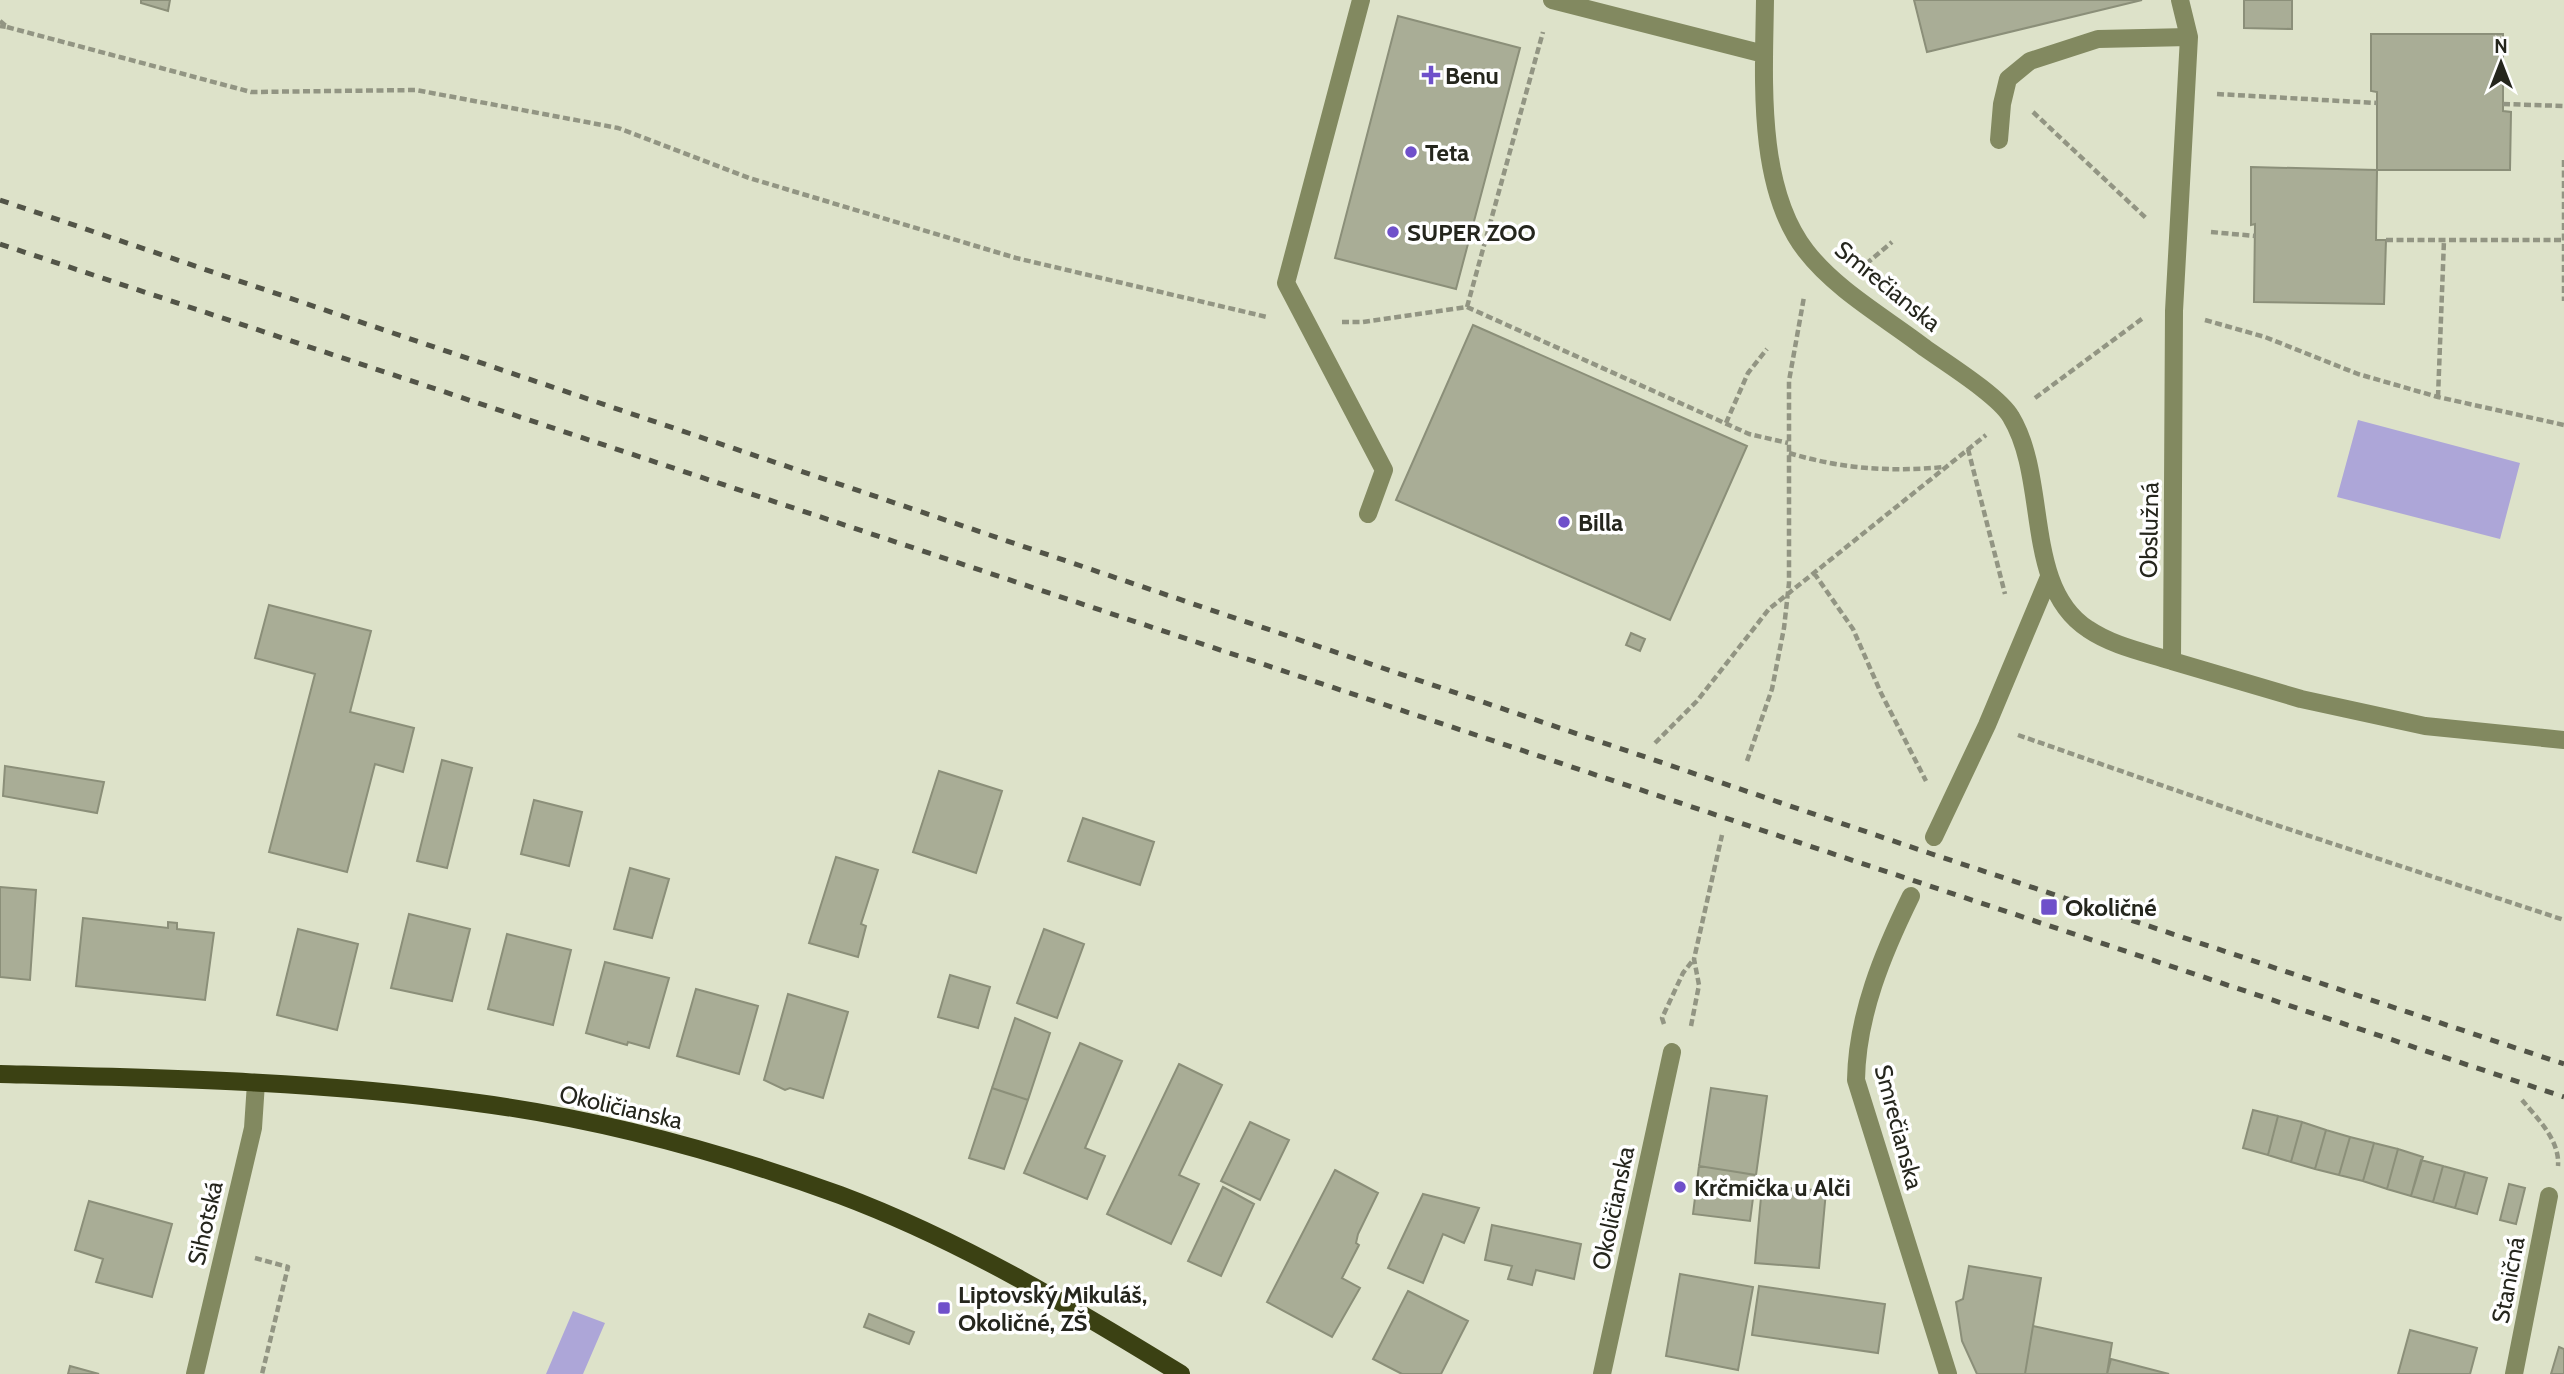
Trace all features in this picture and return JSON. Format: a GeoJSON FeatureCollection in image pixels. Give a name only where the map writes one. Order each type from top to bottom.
{"type":"FeatureCollection","features":[{"type":"Feature","properties":{"kind":"main road","name":"Okoličianska"},"geometry":{"type":"LineString","coordinates":[[0,1074],[256,1083],[379,1091],[481,1103],[586,1122],[771,1172],[842,1196],[947,1241],[1046,1294],[1181,1374]]}},
{"type":"Feature","properties":{"kind":"street"},"geometry":{"type":"LineString","coordinates":[[1361,0],[1286,284],[1384,470],[1368,514]]}},
{"type":"Feature","properties":{"kind":"street"},"geometry":{"type":"LineString","coordinates":[[1552,0],[1764,54]]}},
{"type":"Feature","properties":{"kind":"street","name":"Smrečianska"},"geometry":{"type":"LineString","coordinates":[[1765,0],[1764,54],[1769,150],[1783,208],[1805,251],[1841,285],[2011,415]]}},
{"type":"Feature","properties":{"kind":"street","name":"Obslužná"},"geometry":{"type":"LineString","coordinates":[[2172,661],[2174,303],[2189,37],[2180,0]]}},
{"type":"Feature","properties":{"kind":"street"},"geometry":{"type":"LineString","coordinates":[[1999,140],[2002,104],[2008,79],[2030,61],[2098,39],[2189,37]]}},
{"type":"Feature","properties":{"kind":"street"},"geometry":{"type":"LineString","coordinates":[[2011,415],[2033,482],[2049,577],[2059,602],[2075,620],[2090,631],[2116,643],[2301,699],[2425,726],[2564,740]]}},
{"type":"Feature","properties":{"kind":"street"},"geometry":{"type":"LineString","coordinates":[[1934,838],[1987,724],[2049,577]]}},
{"type":"Feature","properties":{"kind":"street","name":"Smrečianska"},"geometry":{"type":"LineString","coordinates":[[1911,896],[1880,959],[1856,1053],[1856,1080],[1948,1374]]}},
{"type":"Feature","properties":{"kind":"street","name":"Okoličianska"},"geometry":{"type":"LineString","coordinates":[[1602,1374],[1672,1052]]}},
{"type":"Feature","properties":{"kind":"street","name":"Sihotská"},"geometry":{"type":"LineString","coordinates":[[195,1374],[253,1128],[256,1083]]}},
{"type":"Feature","properties":{"kind":"street","name":"Staničná"},"geometry":{"type":"LineString","coordinates":[[2514,1374],[2549,1196]]}},
{"type":"Feature","properties":{"kind":"path"},"geometry":{"type":"LineString","coordinates":[[1467,307],[1552,0]]}},
{"type":"Feature","properties":{"kind":"path"},"geometry":{"type":"LineString","coordinates":[[0,23],[251,92],[416,90],[618,128],[749,178],[1016,258],[1241,313],[1278,319]]}},
{"type":"Feature","properties":{"kind":"path"},"geometry":{"type":"LineString","coordinates":[[2186,92],[2377,103]]}},
{"type":"Feature","properties":{"kind":"path"},"geometry":{"type":"LineString","coordinates":[[2504,104],[2564,106]]}},
{"type":"Feature","properties":{"kind":"path"},"geometry":{"type":"LineString","coordinates":[[2028,107],[2159,229],[2255,236]]}},
{"type":"Feature","properties":{"kind":"path"},"geometry":{"type":"LineString","coordinates":[[2564,160],[2564,301]]}},
{"type":"Feature","properties":{"kind":"path"},"geometry":{"type":"LineString","coordinates":[[2386,240],[2564,240]]}},
{"type":"Feature","properties":{"kind":"path"},"geometry":{"type":"LineString","coordinates":[[2438,397],[2444,240]]}},
{"type":"Feature","properties":{"kind":"path"},"geometry":{"type":"LineString","coordinates":[[1747,761],[1772,689],[1788,594],[1789,381],[1804,309],[1805,251]]}},
{"type":"Feature","properties":{"kind":"path"},"geometry":{"type":"LineString","coordinates":[[1655,743],[1696,701],[1769,609],[2011,415],[2174,303],[2358,374],[2438,397],[2564,425]]}},
{"type":"Feature","properties":{"kind":"path"},"geometry":{"type":"LineString","coordinates":[[1363,322],[1467,307],[1749,434],[1788,443]]}},
{"type":"Feature","properties":{"kind":"path"},"geometry":{"type":"LineString","coordinates":[[1727,423],[1748,373],[1767,349]]}},
{"type":"Feature","properties":{"kind":"path"},"geometry":{"type":"LineString","coordinates":[[1968,449],[2019,647]]}},
{"type":"Feature","properties":{"kind":"path"},"geometry":{"type":"LineString","coordinates":[[1789,453],[1860,470],[1894,472],[1946,467]]}},
{"type":"Feature","properties":{"kind":"path"},"geometry":{"type":"LineString","coordinates":[[1814,573],[1853,629],[1903,738],[1945,814]]}},
{"type":"Feature","properties":{"kind":"path"},"geometry":{"type":"LineString","coordinates":[[1987,724],[2261,820],[2564,920]]}},
{"type":"Feature","properties":{"kind":"path"},"geometry":{"type":"LineString","coordinates":[[1672,1052],[1690,1028],[1699,985],[1694,959],[1722,835]]}},
{"type":"Feature","properties":{"kind":"path"},"geometry":{"type":"LineString","coordinates":[[1672,1052],[1662,1018],[1683,973],[1694,959]]}},
{"type":"Feature","properties":{"kind":"path"},"geometry":{"type":"LineString","coordinates":[[2522,1100],[2549,1133],[2559,1157],[2557,1180],[2549,1196]]}},
{"type":"Feature","properties":{"kind":"path"},"geometry":{"type":"LineString","coordinates":[[258,1246],[255,1258],[288,1267],[262,1374]]}},
{"type":"Feature","properties":{"kind":"shaded area"},"geometry":{"type":"Polygon","coordinates":[[[2358,420],[2520,463],[2500,539],[2337,497],[2358,420]]]}},
{"type":"Feature","properties":{"kind":"shaded area"},"geometry":{"type":"Polygon","coordinates":[[[573,1311],[605,1323],[583,1374],[546,1374],[573,1311]]]}},
{"type":"Feature","properties":{"kind":"building"},"geometry":{"type":"Polygon","coordinates":[[[141,0],[170,0],[168,11],[141,3],[141,0]]]}},
{"type":"Feature","properties":{"kind":"building"},"geometry":{"type":"Polygon","coordinates":[[[1914,0],[2142,0],[1927,52],[1914,0]]]}},
{"type":"Feature","properties":{"kind":"building"},"geometry":{"type":"Polygon","coordinates":[[[2244,0],[2292,0],[2292,29],[2244,28],[2244,0]]]}},
{"type":"Feature","properties":{"kind":"building"},"geometry":{"type":"Polygon","coordinates":[[[1398,16],[1520,48],[1456,289],[1335,258],[1398,16]]]}},
{"type":"Feature","properties":{"kind":"building"},"geometry":{"type":"Polygon","coordinates":[[[2371,34],[2503,34],[2503,111],[2511,112],[2510,170],[2377,170],[2377,92],[2371,91],[2371,34]]]}},
{"type":"Feature","properties":{"kind":"building"},"geometry":{"type":"Polygon","coordinates":[[[2251,167],[2377,170],[2376,240],[2386,240],[2384,304],[2254,302],[2255,224],[2251,225],[2251,167]]]}},
{"type":"Feature","properties":{"kind":"building"},"geometry":{"type":"Polygon","coordinates":[[[1473,325],[1747,446],[1670,620],[1396,500],[1473,325]]]}},
{"type":"Feature","properties":{"kind":"building"},"geometry":{"type":"Polygon","coordinates":[[[269,605],[371,631],[350,712],[414,728],[403,772],[375,764],[347,872],[269,852],[315,674],[255,658],[269,605]]]}},
{"type":"Feature","properties":{"kind":"building"},"geometry":{"type":"Polygon","coordinates":[[[1631,633],[1645,639],[1640,651],[1626,645],[1631,633]]]}},
{"type":"Feature","properties":{"kind":"building"},"geometry":{"type":"Polygon","coordinates":[[[442,760],[472,768],[447,868],[417,861],[442,760]]]}},
{"type":"Feature","properties":{"kind":"building"},"geometry":{"type":"Polygon","coordinates":[[[5,766],[104,782],[97,813],[3,796],[5,766]]]}},
{"type":"Feature","properties":{"kind":"building"},"geometry":{"type":"Polygon","coordinates":[[[939,771],[1002,791],[976,873],[913,852],[939,771]]]}},
{"type":"Feature","properties":{"kind":"building"},"geometry":{"type":"Polygon","coordinates":[[[534,800],[582,812],[569,866],[521,854],[534,800]]]}},
{"type":"Feature","properties":{"kind":"building"},"geometry":{"type":"Polygon","coordinates":[[[1083,818],[1154,842],[1140,885],[1068,861],[1083,818]]]}},
{"type":"Feature","properties":{"kind":"building"},"geometry":{"type":"Polygon","coordinates":[[[836,857],[878,870],[861,924],[866,926],[858,957],[809,943],[836,857]]]}},
{"type":"Feature","properties":{"kind":"building"},"geometry":{"type":"Polygon","coordinates":[[[630,868],[669,879],[652,938],[614,929],[630,868]]]}},
{"type":"Feature","properties":{"kind":"building"},"geometry":{"type":"Polygon","coordinates":[[[0,887],[36,890],[30,980],[0,977],[0,887]]]}},
{"type":"Feature","properties":{"kind":"building"},"geometry":{"type":"Polygon","coordinates":[[[409,914],[470,929],[452,1001],[391,988],[409,914]]]}},
{"type":"Feature","properties":{"kind":"building"},"geometry":{"type":"Polygon","coordinates":[[[83,918],[168,928],[168,922],[177,923],[177,929],[214,933],[205,1000],[76,986],[83,918]]]}},
{"type":"Feature","properties":{"kind":"building"},"geometry":{"type":"Polygon","coordinates":[[[298,929],[358,944],[337,1030],[277,1015],[298,929]]]}},
{"type":"Feature","properties":{"kind":"building"},"geometry":{"type":"Polygon","coordinates":[[[1044,929],[1084,944],[1057,1018],[1017,1003],[1044,929]]]}},
{"type":"Feature","properties":{"kind":"building"},"geometry":{"type":"Polygon","coordinates":[[[507,934],[571,950],[553,1025],[488,1009],[507,934]]]}},
{"type":"Feature","properties":{"kind":"building"},"geometry":{"type":"Polygon","coordinates":[[[605,962],[669,978],[649,1048],[628,1042],[627,1045],[586,1033],[605,962]]]}},
{"type":"Feature","properties":{"kind":"building"},"geometry":{"type":"Polygon","coordinates":[[[950,975],[990,987],[978,1028],[938,1017],[950,975]]]}},
{"type":"Feature","properties":{"kind":"building"},"geometry":{"type":"Polygon","coordinates":[[[696,989],[758,1006],[739,1074],[677,1056],[696,989]]]}},
{"type":"Feature","properties":{"kind":"building"},"geometry":{"type":"Polygon","coordinates":[[[788,994],[848,1012],[823,1098],[790,1088],[785,1090],[764,1080],[788,994]]]}},
{"type":"Feature","properties":{"kind":"building"},"geometry":{"type":"Polygon","coordinates":[[[1015,1018],[1050,1033],[1028,1100],[992,1088],[1015,1018]]]}},
{"type":"Feature","properties":{"kind":"building"},"geometry":{"type":"Polygon","coordinates":[[[1080,1043],[1122,1061],[1085,1148],[1105,1156],[1087,1199],[1024,1173],[1080,1043]]]}},
{"type":"Feature","properties":{"kind":"building"},"geometry":{"type":"Polygon","coordinates":[[[1179,1064],[1222,1085],[1179,1175],[1199,1184],[1171,1244],[1107,1214],[1179,1064]]]}},
{"type":"Feature","properties":{"kind":"building"},"geometry":{"type":"Polygon","coordinates":[[[992,1088],[1028,1100],[1004,1169],[969,1158],[992,1088]]]}},
{"type":"Feature","properties":{"kind":"building"},"geometry":{"type":"Polygon","coordinates":[[[1711,1088],[1767,1096],[1756,1175],[1699,1166],[1711,1088]]]}},
{"type":"Feature","properties":{"kind":"building"},"geometry":{"type":"Polygon","coordinates":[[[2253,1110],[2278,1116],[2268,1155],[2243,1148],[2253,1110]]]}},
{"type":"Feature","properties":{"kind":"building"},"geometry":{"type":"Polygon","coordinates":[[[2278,1116],[2302,1122],[2291,1162],[2268,1155],[2278,1116]]]}},
{"type":"Feature","properties":{"kind":"building"},"geometry":{"type":"Polygon","coordinates":[[[1250,1122],[1289,1140],[1260,1200],[1221,1181],[1250,1122]]]}},
{"type":"Feature","properties":{"kind":"building"},"geometry":{"type":"Polygon","coordinates":[[[2302,1122],[2326,1130],[2315,1169],[2291,1162],[2302,1122]]]}},
{"type":"Feature","properties":{"kind":"building"},"geometry":{"type":"Polygon","coordinates":[[[2326,1130],[2350,1137],[2339,1175],[2315,1169],[2326,1130]]]}},
{"type":"Feature","properties":{"kind":"building"},"geometry":{"type":"Polygon","coordinates":[[[2350,1137],[2374,1143],[2363,1181],[2339,1175],[2350,1137]]]}},
{"type":"Feature","properties":{"kind":"building"},"geometry":{"type":"Polygon","coordinates":[[[2374,1143],[2398,1149],[2387,1189],[2363,1181],[2374,1143]]]}},
{"type":"Feature","properties":{"kind":"building"},"geometry":{"type":"Polygon","coordinates":[[[2398,1149],[2423,1157],[2411,1196],[2387,1189],[2398,1149]]]}},
{"type":"Feature","properties":{"kind":"building"},"geometry":{"type":"Polygon","coordinates":[[[2421,1160],[2443,1166],[2433,1202],[2411,1196],[2421,1160]]]}},
{"type":"Feature","properties":{"kind":"building"},"geometry":{"type":"Polygon","coordinates":[[[1699,1166],[1756,1175],[1750,1221],[1693,1214],[1699,1166]]]}},
{"type":"Feature","properties":{"kind":"building"},"geometry":{"type":"Polygon","coordinates":[[[2443,1166],[2465,1172],[2455,1208],[2433,1202],[2443,1166]]]}},
{"type":"Feature","properties":{"kind":"building"},"geometry":{"type":"Polygon","coordinates":[[[1335,1170],[1378,1193],[1358,1234],[1356,1243],[1359,1245],[1342,1278],[1360,1288],[1332,1337],[1267,1302],[1335,1170]]]}},
{"type":"Feature","properties":{"kind":"building"},"geometry":{"type":"Polygon","coordinates":[[[2465,1172],[2487,1178],[2477,1214],[2455,1208],[2465,1172]]]}},
{"type":"Feature","properties":{"kind":"building"},"geometry":{"type":"Polygon","coordinates":[[[2509,1184],[2525,1188],[2516,1224],[2500,1220],[2509,1184]]]}},
{"type":"Feature","properties":{"kind":"building"},"geometry":{"type":"Polygon","coordinates":[[[1762,1186],[1826,1191],[1819,1268],[1755,1263],[1762,1186]]]}},
{"type":"Feature","properties":{"kind":"building"},"geometry":{"type":"Polygon","coordinates":[[[1223,1187],[1254,1204],[1221,1276],[1188,1261],[1223,1187]]]}},
{"type":"Feature","properties":{"kind":"building"},"geometry":{"type":"Polygon","coordinates":[[[1423,1194],[1479,1208],[1464,1243],[1443,1234],[1423,1283],[1388,1268],[1423,1194]]]}},
{"type":"Feature","properties":{"kind":"building"},"geometry":{"type":"Polygon","coordinates":[[[89,1201],[172,1224],[152,1297],[96,1282],[103,1259],[75,1250],[89,1201]]]}},
{"type":"Feature","properties":{"kind":"building"},"geometry":{"type":"Polygon","coordinates":[[[1492,1225],[1581,1244],[1574,1279],[1536,1270],[1532,1285],[1508,1279],[1512,1266],[1485,1260],[1492,1225]]]}},
{"type":"Feature","properties":{"kind":"building"},"geometry":{"type":"Polygon","coordinates":[[[1969,1266],[2041,1278],[2025,1374],[1977,1374],[1962,1341],[1956,1302],[1963,1299],[1969,1266]]]}},
{"type":"Feature","properties":{"kind":"building"},"geometry":{"type":"Polygon","coordinates":[[[1680,1274],[1753,1287],[1738,1370],[1666,1356],[1680,1274]]]}},
{"type":"Feature","properties":{"kind":"building"},"geometry":{"type":"Polygon","coordinates":[[[1759,1286],[1885,1304],[1878,1353],[1752,1335],[1759,1286]]]}},
{"type":"Feature","properties":{"kind":"building"},"geometry":{"type":"Polygon","coordinates":[[[1408,1291],[1468,1321],[1441,1374],[1402,1374],[1373,1359],[1408,1291]]]}},
{"type":"Feature","properties":{"kind":"building"},"geometry":{"type":"Polygon","coordinates":[[[869,1314],[914,1332],[909,1344],[864,1327],[869,1314]]]}},
{"type":"Feature","properties":{"kind":"building"},"geometry":{"type":"Polygon","coordinates":[[[2033,1326],[2112,1343],[2107,1374],[2025,1374],[2033,1326]]]}},
{"type":"Feature","properties":{"kind":"building"},"geometry":{"type":"Polygon","coordinates":[[[2410,1330],[2477,1348],[2470,1374],[2398,1374],[2410,1330]]]}},
{"type":"Feature","properties":{"kind":"building"},"geometry":{"type":"Polygon","coordinates":[[[2559,1347],[2564,1349],[2564,1374],[2551,1374],[2559,1347]]]}},
{"type":"Feature","properties":{"kind":"building"},"geometry":{"type":"Polygon","coordinates":[[[2111,1359],[2169,1374],[2107,1374],[2111,1359]]]}},
{"type":"Feature","properties":{"kind":"building"},"geometry":{"type":"Polygon","coordinates":[[[70,1366],[99,1374],[68,1374],[70,1366]]]}},
{"type":"Feature","properties":{"kind":"railway"},"geometry":{"type":"LineString","coordinates":[[0,200],[1929,853],[2564,1064]]}},
{"type":"Feature","properties":{"kind":"railway"},"geometry":{"type":"LineString","coordinates":[[0,244],[2564,1097]]}},
{"type":"Feature","properties":{"kind":"place","name":"Benu"},"geometry":{"type":"Point","coordinates":[1431,75]}},
{"type":"Feature","properties":{"kind":"place","name":"Teta"},"geometry":{"type":"Point","coordinates":[1411,152]}},
{"type":"Feature","properties":{"kind":"place","name":"SUPER ZOO"},"geometry":{"type":"Point","coordinates":[1393,232]}},
{"type":"Feature","properties":{"kind":"place","name":"Billa"},"geometry":{"type":"Point","coordinates":[1564,522]}},
{"type":"Feature","properties":{"kind":"place","name":"Okoličné"},"geometry":{"type":"Point","coordinates":[2049,907]}},
{"type":"Feature","properties":{"kind":"place","name":"Krčmička u Alči"},"geometry":{"type":"Point","coordinates":[1680,1187]}},
{"type":"Feature","properties":{"kind":"place","name":"Liptovský Mikuláš, Okoličné, ZŠ"},"geometry":{"type":"Point","coordinates":[944,1308]}}]}
